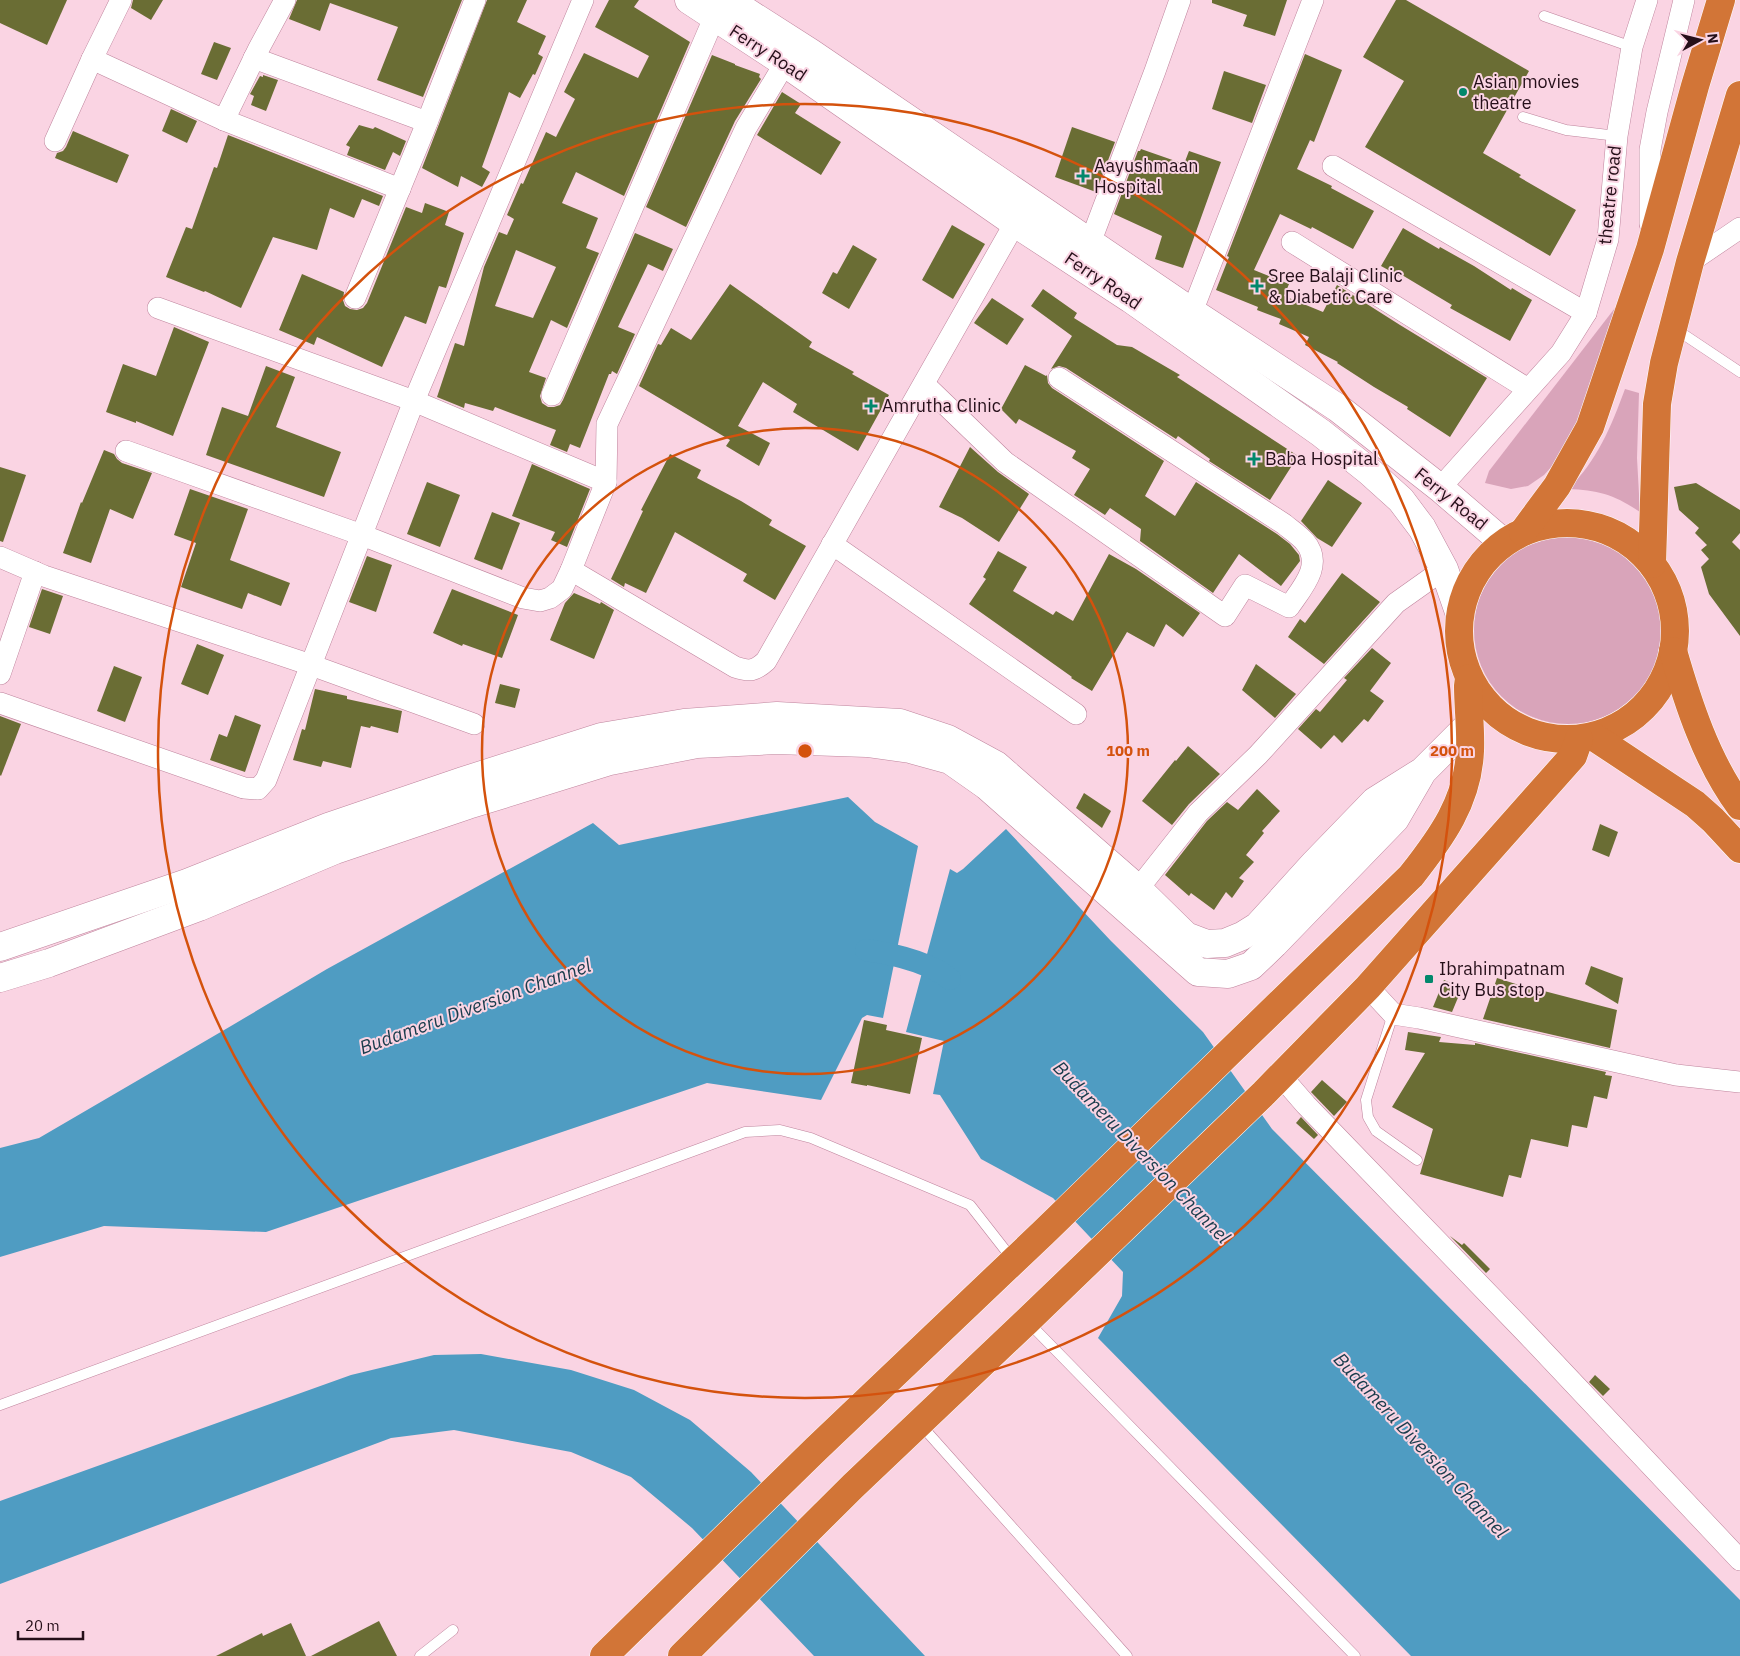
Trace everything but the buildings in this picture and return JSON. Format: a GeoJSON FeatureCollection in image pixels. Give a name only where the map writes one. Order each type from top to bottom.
{"type":"FeatureCollection","features":[{"type":"Feature","properties":{"kind":"highway"},"geometry":{"type":"LineString","coordinates":[[1514,538],[1550,524],[1579,523],[1606,530],[1631,544],[1652,564],[1664,584],[1672,605],[1675,628],[1673,652],[1664,680],[1646,706],[1622,725],[1587,738],[1565,740],[1535,735],[1508,722],[1486,703],[1469,678],[1460,647],[1460,615],[1475,575],[1514,538],[1558,486],[1590,427],[1650,250],[1695,86],[1721,0]]}},
{"type":"Feature","properties":{"kind":"highway"},"geometry":{"type":"LineString","coordinates":[[1652,564],[1657,404],[1664,363],[1690,262],[1740,95]]}},
{"type":"Feature","properties":{"kind":"highway"},"geometry":{"type":"LineString","coordinates":[[1673,652],[1685,693],[1709,751],[1731,794],[1740,806]]}},
{"type":"Feature","properties":{"kind":"highway"},"geometry":{"type":"LineString","coordinates":[[604,1656],[816,1450],[1043,1234],[1411,876],[1443,835],[1463,792],[1470,751],[1469,678]]}},
{"type":"Feature","properties":{"kind":"highway"},"geometry":{"type":"LineString","coordinates":[[1587,738],[1695,804],[1740,849]]}},
{"type":"Feature","properties":{"kind":"highway"},"geometry":{"type":"LineString","coordinates":[[690,1649],[853,1486],[920,1424],[1272,1084],[1368,987],[1587,738]]}},
{"type":"Feature","properties":{"kind":"street"},"geometry":{"type":"LineString","coordinates":[[54,141],[121,0]]}},
{"type":"Feature","properties":{"kind":"street"},"geometry":{"type":"LineString","coordinates":[[224,120],[285,0]]}},
{"type":"Feature","properties":{"kind":"street"},"geometry":{"type":"LineString","coordinates":[[356,298],[475,0]]}},
{"type":"Feature","properties":{"kind":"street"},"geometry":{"type":"LineString","coordinates":[[0,703],[244,788],[258,789],[266,780],[414,401],[583,0]]}},
{"type":"Feature","properties":{"kind":"street","name":"Ferry Road"},"geometry":{"type":"LineString","coordinates":[[689,0],[721,9],[798,63],[1084,253],[1192,312],[1338,408],[1440,488],[1514,538]]}},
{"type":"Feature","properties":{"kind":"street"},"geometry":{"type":"LineString","coordinates":[[1084,253],[1155,71],[1180,0]]}},
{"type":"Feature","properties":{"kind":"street"},"geometry":{"type":"LineString","coordinates":[[1192,312],[1313,0]]}},
{"type":"Feature","properties":{"kind":"street","name":"theatre road"},"geometry":{"type":"LineString","coordinates":[[1440,488],[1561,353],[1586,313],[1608,239],[1617,136],[1632,47],[1647,0]]}},
{"type":"Feature","properties":{"kind":"street"},"geometry":{"type":"LineString","coordinates":[[1650,250],[1650,150],[1657,112],[1684,0]]}},
{"type":"Feature","properties":{"kind":"street"},"geometry":{"type":"LineString","coordinates":[[552,396],[721,9]]}},
{"type":"Feature","properties":{"kind":"street"},"geometry":{"type":"LineString","coordinates":[[254,58],[427,122]]}},
{"type":"Feature","properties":{"kind":"street"},"geometry":{"type":"LineString","coordinates":[[92,59],[224,120],[400,189]]}},
{"type":"Feature","properties":{"kind":"street"},"geometry":{"type":"LineString","coordinates":[[126,451],[362,535],[523,598],[540,601],[550,598],[562,589],[606,482],[607,424],[746,128],[798,63]]}},
{"type":"Feature","properties":{"kind":"street","name":"Ferry Road"},"geometry":{"type":"LineString","coordinates":[[798,63],[1014,223],[1084,253],[1131,299],[1321,433],[1370,472],[1400,500],[1422,528],[1444,569],[1460,615]]}},
{"type":"Feature","properties":{"kind":"street"},"geometry":{"type":"LineString","coordinates":[[1333,166],[1586,313]]}},
{"type":"Feature","properties":{"kind":"street"},"geometry":{"type":"LineString","coordinates":[[571,570],[736,668],[747,671],[758,668],[766,661],[1014,223]]}},
{"type":"Feature","properties":{"kind":"street"},"geometry":{"type":"LineString","coordinates":[[1690,262],[1740,228]]}},
{"type":"Feature","properties":{"kind":"street"},"geometry":{"type":"LineString","coordinates":[[1292,242],[1528,389]]}},
{"type":"Feature","properties":{"kind":"street"},"geometry":{"type":"LineString","coordinates":[[158,308],[414,401],[606,482]]}},
{"type":"Feature","properties":{"kind":"street"},"geometry":{"type":"LineString","coordinates":[[924,384],[1004,462],[1225,616],[1245,585],[1288,607],[1306,583],[1313,565],[1312,554],[1305,542],[1284,524],[1059,378]]}},
{"type":"Feature","properties":{"kind":"street"},"geometry":{"type":"LineString","coordinates":[[1321,433],[1338,408]]}},
{"type":"Feature","properties":{"kind":"street"},"geometry":{"type":"LineString","coordinates":[[832,544],[1076,714]]}},
{"type":"Feature","properties":{"kind":"street"},"geometry":{"type":"LineString","coordinates":[[0,557],[34,572],[311,665],[474,724]]}},
{"type":"Feature","properties":{"kind":"street"},"geometry":{"type":"LineString","coordinates":[[1138,889],[1198,813],[1258,755],[1396,604],[1444,569]]}},
{"type":"Feature","properties":{"kind":"street"},"geometry":{"type":"LineString","coordinates":[[0,674],[34,572]]}},
{"type":"Feature","properties":{"kind":"street"},"geometry":{"type":"LineString","coordinates":[[0,947],[187,883],[328,827],[601,736],[684,723],[778,716],[900,724],[948,739],[996,765],[1138,889],[1186,936],[1207,944],[1226,943],[1258,926],[1315,863],[1375,802],[1423,770],[1469,724]]}},
{"type":"Feature","properties":{"kind":"street"},"geometry":{"type":"LineString","coordinates":[[0,978],[49,963],[199,907],[335,850],[468,805],[600,764],[696,744],[776,740],[867,744],[910,749],[950,760],[987,786],[1198,972],[1228,974],[1251,966],[1395,819],[1423,770]]}},
{"type":"Feature","properties":{"kind":"street"},"geometry":{"type":"LineString","coordinates":[[1368,987],[1393,1014],[1419,1018],[1676,1075],[1740,1082]]}},
{"type":"Feature","properties":{"kind":"street"},"geometry":{"type":"LineString","coordinates":[[1272,1084],[1306,1105],[1527,1334],[1740,1560]]}},
{"type":"Feature","properties":{"kind":"lane"},"geometry":{"type":"LineString","coordinates":[[1544,16],[1632,47]]}},
{"type":"Feature","properties":{"kind":"lane"},"geometry":{"type":"LineString","coordinates":[[1523,117],[1566,130],[1617,136]]}},
{"type":"Feature","properties":{"kind":"lane"},"geometry":{"type":"LineString","coordinates":[[1673,328],[1740,372]]}},
{"type":"Feature","properties":{"kind":"lane"},"geometry":{"type":"LineString","coordinates":[[1393,1014],[1366,1100],[1368,1117],[1376,1131],[1417,1160]]}},
{"type":"Feature","properties":{"kind":"lane"},"geometry":{"type":"LineString","coordinates":[[0,1405],[745,1132],[780,1130],[811,1138],[970,1204],[1014,1261]]}},
{"type":"Feature","properties":{"kind":"lane"},"geometry":{"type":"LineString","coordinates":[[1027,1321],[1355,1656]]}},
{"type":"Feature","properties":{"kind":"lane"},"geometry":{"type":"LineString","coordinates":[[920,1424],[1127,1656]]}},
{"type":"Feature","properties":{"kind":"lane"},"geometry":{"type":"LineString","coordinates":[[420,1656],[453,1630]]}},
{"type":"Feature","properties":{"kind":"shaded area"},"geometry":{"type":"Polygon","coordinates":[[[1618,304],[1599,382],[1564,453],[1544,475],[1528,486],[1511,489],[1485,483],[1489,471],[1618,304]]]}},
{"type":"Feature","properties":{"kind":"shaded area"},"geometry":{"type":"Polygon","coordinates":[[[1625,389],[1639,393],[1637,458],[1640,512],[1606,494],[1568,489],[1587,467],[1602,443],[1625,389]]]}},
{"type":"Feature","properties":{"kind":"shaded area"},"geometry":{"type":"Polygon","coordinates":[[[1577,536],[1586,537],[1613,547],[1635,563],[1647,578],[1655,594],[1661,612],[1661,648],[1655,666],[1647,682],[1635,697],[1620,709],[1604,717],[1586,723],[1559,724],[1550,723],[1523,713],[1508,703],[1495,690],[1485,675],[1475,648],[1474,621],[1475,612],[1485,585],[1495,570],[1508,557],[1523,547],[1550,537],[1577,536]]]}},
{"type":"Feature","properties":{"kind":"water"},"geometry":{"type":"Polygon","coordinates":[[[848,797],[875,822],[918,846],[883,1018],[867,1015],[862,1018],[821,1100],[707,1083],[266,1232],[104,1226],[0,1257],[0,1148],[39,1138],[327,969],[593,823],[619,845],[848,797]]]}},
{"type":"Feature","properties":{"kind":"water"},"geometry":{"type":"Polygon","coordinates":[[[1006,829],[1111,941],[1203,1032],[1272,1129],[1740,1600],[1740,1656],[1411,1656],[1098,1338],[1122,1296],[1123,1272],[1053,1198],[981,1159],[940,1095],[933,1094],[944,1041],[906,1032],[950,869],[957,873],[963,869],[1006,829]]]}},
{"type":"Feature","properties":{"kind":"water"},"geometry":{"type":"Polygon","coordinates":[[[481,1354],[571,1370],[634,1390],[690,1420],[751,1472],[925,1656],[814,1656],[692,1528],[631,1477],[571,1452],[454,1430],[391,1438],[0,1584],[0,1501],[351,1375],[434,1355],[481,1354]]]}},
{"type":"Feature","properties":{"kind":"waterway","name":"Budameru Diversion Channel"},"geometry":{"type":"LineString","coordinates":[[866,950],[899,956],[921,963],[950,979]]}},
{"type":"Feature","properties":{"kind":"place","name":"Asian movies theatre"},"geometry":{"type":"Point","coordinates":[1463,92]}},
{"type":"Feature","properties":{"kind":"place","name":"Aayushmaan Hospital"},"geometry":{"type":"Point","coordinates":[1083,176]}},
{"type":"Feature","properties":{"kind":"place","name":"Sree Balaji Clinic & Diabetic Care"},"geometry":{"type":"Point","coordinates":[1257,286]}},
{"type":"Feature","properties":{"kind":"place","name":"Amrutha Clinic"},"geometry":{"type":"Point","coordinates":[871,406]}},
{"type":"Feature","properties":{"kind":"place","name":"Baba Hospital"},"geometry":{"type":"Point","coordinates":[1254,459]}},
{"type":"Feature","properties":{"kind":"place","name":"Ibrahimpatnam City Bus stop"},"geometry":{"type":"Point","coordinates":[1429,979]}}]}
